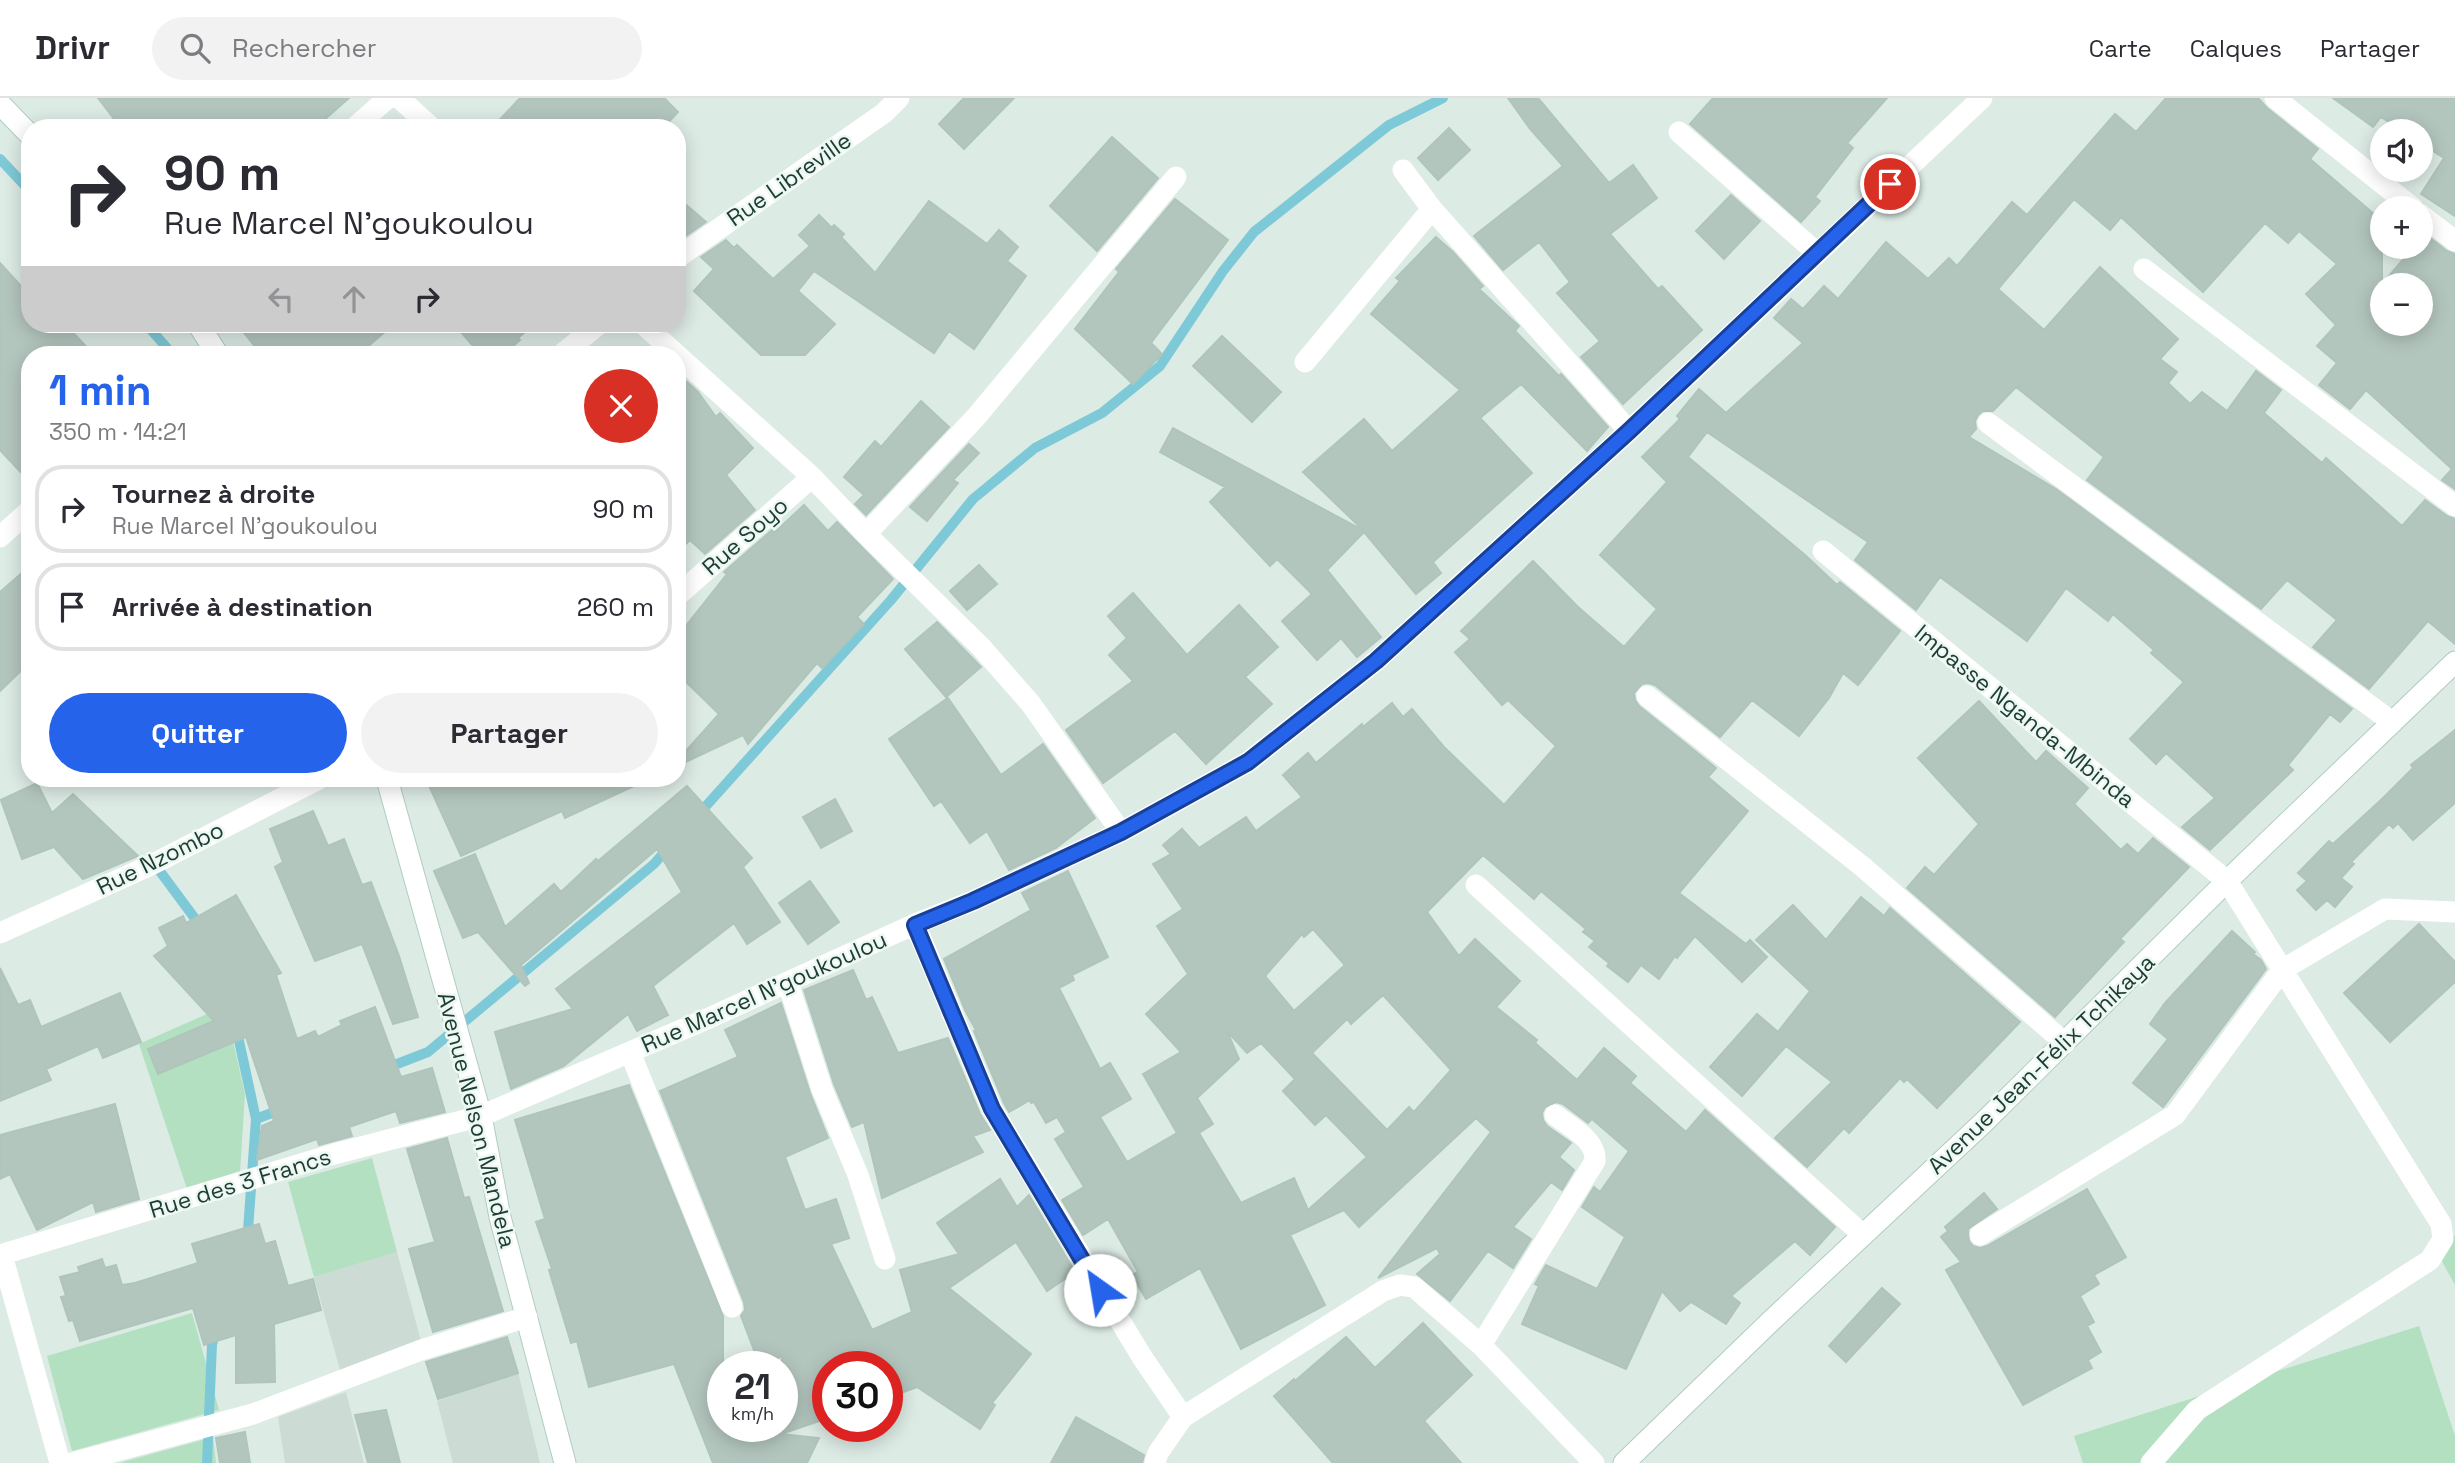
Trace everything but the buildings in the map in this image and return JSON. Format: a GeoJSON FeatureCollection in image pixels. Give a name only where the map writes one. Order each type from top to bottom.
{"type":"FeatureCollection","features":[{"type":"Feature","properties":{"kind":"street"},"geometry":{"type":"LineString","coordinates":[[364,119],[388,98]]}},
{"type":"Feature","properties":{"kind":"street"},"geometry":{"type":"LineString","coordinates":[[399,98],[422,119]]}},
{"type":"Feature","properties":{"kind":"street","name":"Rue Libreville"},"geometry":{"type":"LineString","coordinates":[[686,252],[884,113],[899,98]]}},
{"type":"Feature","properties":{"kind":"street","name":"Rue Marcel N'goukoulou"},"geometry":{"type":"LineString","coordinates":[[481,1116],[973,901],[1121,832],[1248,762],[1376,661],[1629,431],[1982,98]]}},
{"type":"Feature","properties":{"kind":"street"},"geometry":{"type":"LineString","coordinates":[[2275,98],[2398,196]]}},
{"type":"Feature","properties":{"kind":"street"},"geometry":{"type":"LineString","coordinates":[[0,104],[21,126]]}},
{"type":"Feature","properties":{"kind":"street"},"geometry":{"type":"LineString","coordinates":[[1679,132],[1817,253]]}},
{"type":"Feature","properties":{"kind":"street"},"geometry":{"type":"LineString","coordinates":[[1403,170],[1432,209],[1629,431]]}},
{"type":"Feature","properties":{"kind":"street"},"geometry":{"type":"LineString","coordinates":[[866,534],[976,417],[1176,177]]}},
{"type":"Feature","properties":{"kind":"street"},"geometry":{"type":"LineString","coordinates":[[1305,362],[1432,209]]}},
{"type":"Feature","properties":{"kind":"street"},"geometry":{"type":"LineString","coordinates":[[2433,224],[2455,241]]}},
{"type":"Feature","properties":{"kind":"street"},"geometry":{"type":"LineString","coordinates":[[2144,270],[2455,506]]}},
{"type":"Feature","properties":{"kind":"street"},"geometry":{"type":"LineString","coordinates":[[572,346],[587,333]]}},
{"type":"Feature","properties":{"kind":"street"},"geometry":{"type":"LineString","coordinates":[[653,333],[667,346]]}},
{"type":"Feature","properties":{"kind":"street"},"geometry":{"type":"LineString","coordinates":[[686,363],[812,477],[981,647],[1031,704],[1121,832]]}},
{"type":"Feature","properties":{"kind":"street"},"geometry":{"type":"LineString","coordinates":[[1987,422],[2392,722]]}},
{"type":"Feature","properties":{"kind":"street","name":"Rue Soyo"},"geometry":{"type":"LineString","coordinates":[[686,588],[812,477]]}},
{"type":"Feature","properties":{"kind":"street"},"geometry":{"type":"LineString","coordinates":[[0,537],[21,518]]}},
{"type":"Feature","properties":{"kind":"street","name":"Impasse Nganda-Mbinda"},"geometry":{"type":"LineString","coordinates":[[1823,551],[2227,881],[2441,1224],[2443,1240],[2430,1260],[2197,1410],[2151,1463]]}},
{"type":"Feature","properties":{"kind":"street","name":"Avenue Jean-Félix Tchikaya"},"geometry":{"type":"LineString","coordinates":[[1624,1463],[2065,1043],[2227,881],[2455,662]]}},
{"type":"Feature","properties":{"kind":"street"},"geometry":{"type":"LineString","coordinates":[[1647,696],[1863,867],[2065,1043]]}},
{"type":"Feature","properties":{"kind":"street","name":"Rue Nzombo"},"geometry":{"type":"LineString","coordinates":[[0,933],[149,866],[303,787]]}},
{"type":"Feature","properties":{"kind":"street","name":"Avenue Nelson Mandela"},"geometry":{"type":"LineString","coordinates":[[395,787],[481,1116],[500,1217],[565,1463]]}},
{"type":"Feature","properties":{"kind":"street"},"geometry":{"type":"LineString","coordinates":[[1476,885],[1863,1235]]}},
{"type":"Feature","properties":{"kind":"street"},"geometry":{"type":"LineString","coordinates":[[1980,1235],[2175,1115],[2282,970],[2385,909],[2455,912]]}},
{"type":"Feature","properties":{"kind":"street"},"geometry":{"type":"LineString","coordinates":[[915,925],[992,1109],[1135,1346],[1183,1417]]}},
{"type":"Feature","properties":{"kind":"street"},"geometry":{"type":"LineString","coordinates":[[788,983],[822,1089],[858,1175],[885,1259]]}},
{"type":"Feature","properties":{"kind":"street"},"geometry":{"type":"LineString","coordinates":[[631,1052],[732,1307]]}},
{"type":"Feature","properties":{"kind":"street"},"geometry":{"type":"LineString","coordinates":[[1481,1345],[1595,1161],[1596,1152],[1591,1144],[1555,1115]]}},
{"type":"Feature","properties":{"kind":"street","name":"Rue des 3 Francs"},"geometry":{"type":"LineString","coordinates":[[1,1255],[334,1154],[481,1116]]}},
{"type":"Feature","properties":{"kind":"street"},"geometry":{"type":"LineString","coordinates":[[1,1255],[60,1463]]}},
{"type":"Feature","properties":{"kind":"street"},"geometry":{"type":"LineString","coordinates":[[1155,1463],[1158,1453],[1183,1417],[1383,1291],[1400,1284],[1414,1287],[1481,1345],[1594,1463]]}},
{"type":"Feature","properties":{"kind":"street"},"geometry":{"type":"LineString","coordinates":[[72,1463],[253,1414],[421,1350],[527,1317]]}},
{"type":"Feature","properties":{"kind":"shaded area"},"geometry":{"type":"Polygon","coordinates":[[[397,1252],[421,1341],[340,1370],[314,1277],[397,1252]]]}},
{"type":"Feature","properties":{"kind":"shaded area"},"geometry":{"type":"Polygon","coordinates":[[[518,1372],[540,1463],[453,1463],[437,1401],[518,1372]]]}},
{"type":"Feature","properties":{"kind":"shaded area"},"geometry":{"type":"Polygon","coordinates":[[[346,1392],[364,1463],[285,1463],[278,1417],[346,1392]]]}},
{"type":"Feature","properties":{"kind":"green space"},"geometry":{"type":"Polygon","coordinates":[[[225,1006],[245,1094],[240,1173],[187,1189],[139,1044],[225,1006]]]}},
{"type":"Feature","properties":{"kind":"green space"},"geometry":{"type":"Polygon","coordinates":[[[372,1158],[397,1252],[314,1277],[288,1182],[372,1158]]]}},
{"type":"Feature","properties":{"kind":"green space"},"geometry":{"type":"Polygon","coordinates":[[[2455,1235],[2455,1285],[2434,1247],[2455,1235]]]}},
{"type":"Feature","properties":{"kind":"green space"},"geometry":{"type":"Polygon","coordinates":[[[192,1313],[219,1410],[72,1451],[47,1356],[192,1313]]]}},
{"type":"Feature","properties":{"kind":"green space"},"geometry":{"type":"Polygon","coordinates":[[[2419,1326],[2455,1436],[2455,1463],[2083,1463],[2074,1436],[2419,1326]]]}},
{"type":"Feature","properties":{"kind":"green space"},"geometry":{"type":"Polygon","coordinates":[[[213,1437],[216,1463],[119,1463],[213,1437]]]}},
{"type":"Feature","properties":{"kind":"waterway"},"geometry":{"type":"LineString","coordinates":[[697,816],[891,600],[973,499],[1035,448],[1102,413],[1160,366],[1223,271],[1254,232],[1389,125],[1443,98]]}},
{"type":"Feature","properties":{"kind":"waterway"},"geometry":{"type":"LineString","coordinates":[[0,159],[21,181]]}},
{"type":"Feature","properties":{"kind":"waterway"},"geometry":{"type":"LineString","coordinates":[[154,333],[165,346]]}},
{"type":"Feature","properties":{"kind":"waterway"},"geometry":{"type":"LineString","coordinates":[[384,1069],[428,1052],[654,864],[668,848]]}},
{"type":"Feature","properties":{"kind":"waterway"},"geometry":{"type":"LineString","coordinates":[[153,862],[202,928]]}},
{"type":"Feature","properties":{"kind":"waterway"},"geometry":{"type":"LineString","coordinates":[[236,1027],[256,1119],[245,1240]]}},
{"type":"Feature","properties":{"kind":"waterway"},"geometry":{"type":"LineString","coordinates":[[256,1119],[282,1109]]}},
{"type":"Feature","properties":{"kind":"waterway"},"geometry":{"type":"LineString","coordinates":[[207,1463],[212,1344],[216,1331]]}},
{"type":"Feature","properties":{"kind":"route"},"geometry":{"type":"LineString","coordinates":[[1100,1290],[992,1109],[915,925],[1121,832],[1248,762],[1376,661],[1629,431],[1890,184]]}}]}
